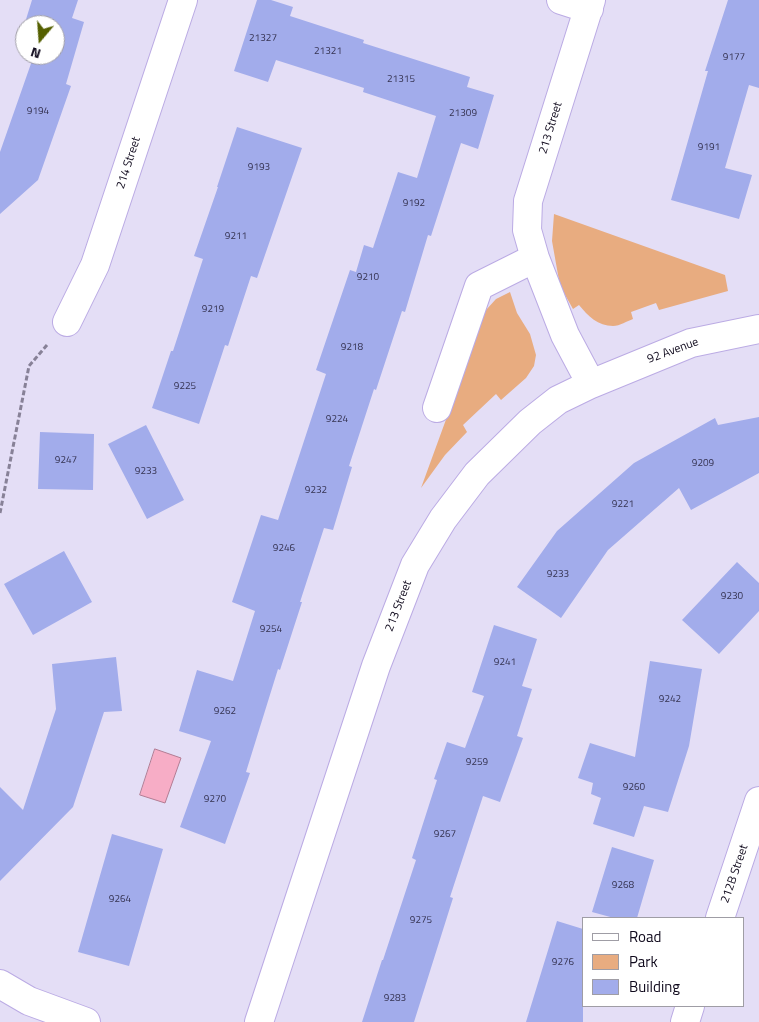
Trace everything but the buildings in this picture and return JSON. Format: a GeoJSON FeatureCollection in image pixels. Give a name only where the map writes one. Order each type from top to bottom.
{"type":"FeatureCollection","features":[{"type":"Feature","properties":{"kind":"street","name":"214 Street"},"geometry":{"type":"LineString","coordinates":[[67,322],[95,265],[183,0]]}},
{"type":"Feature","properties":{"kind":"street"},"geometry":{"type":"LineString","coordinates":[[561,0],[590,4]]}},
{"type":"Feature","properties":{"kind":"street","name":"213 Street"},"geometry":{"type":"LineString","coordinates":[[259,1022],[376,666],[415,565],[444,519],[477,474],[530,422],[558,400],[591,384],[565,334],[535,258],[527,230],[528,201],[590,4]]}},
{"type":"Feature","properties":{"kind":"street"},"geometry":{"type":"LineString","coordinates":[[437,408],[479,286],[535,258]]}},
{"type":"Feature","properties":{"kind":"street","name":"92 Avenue"},"geometry":{"type":"LineString","coordinates":[[591,384],[690,343],[759,329]]}},
{"type":"Feature","properties":{"kind":"street","name":"212B Street"},"geometry":{"type":"LineString","coordinates":[[720,917],[759,801]]}},
{"type":"Feature","properties":{"kind":"street"},"geometry":{"type":"LineString","coordinates":[[0,984],[29,1001],[86,1022]]}},
{"type":"Feature","properties":{"kind":"street"},"geometry":{"type":"LineString","coordinates":[[685,1022],[690,1007]]}},
{"type":"Feature","properties":{"kind":"path"},"geometry":{"type":"LineString","coordinates":[[0,513],[29,366],[67,322]]}},
{"type":"Feature","properties":{"kind":"green space"},"geometry":{"type":"Polygon","coordinates":[[[554,214],[725,275],[728,291],[659,310],[656,303],[631,312],[633,319],[618,325],[608,326],[598,322],[579,305],[573,309],[560,286],[552,241],[554,214]]]}},
{"type":"Feature","properties":{"kind":"green space"},"geometry":{"type":"Polygon","coordinates":[[[510,292],[517,313],[530,334],[536,355],[534,366],[526,378],[501,400],[496,394],[463,425],[467,432],[445,455],[421,488],[486,310],[496,299],[510,292]]]}},
{"type":"Feature","properties":{"kind":"shaded area"},"geometry":{"type":"Polygon","coordinates":[[[155,749],[181,758],[165,803],[140,795],[155,749]]]}}]}
